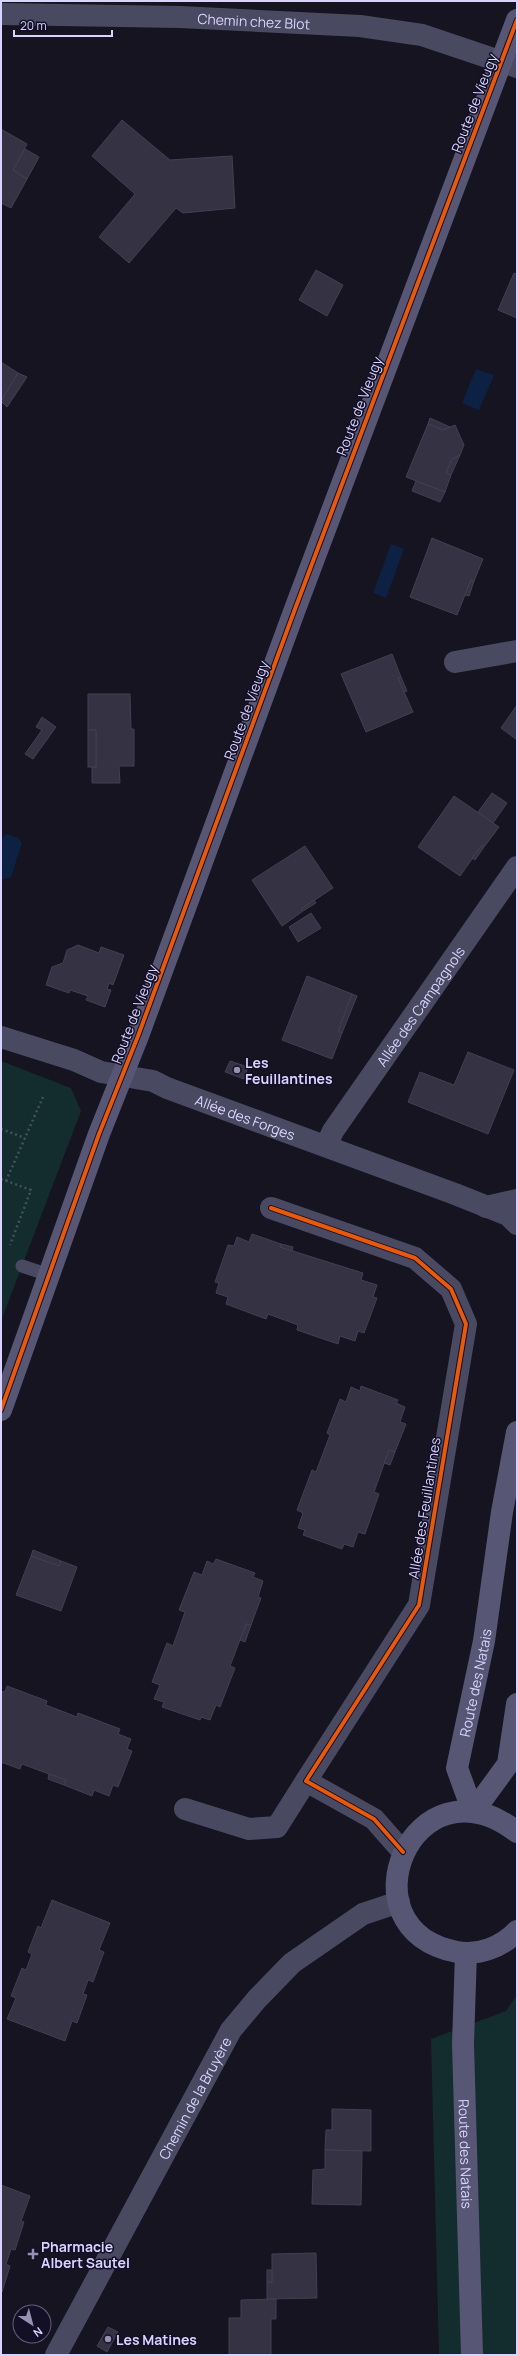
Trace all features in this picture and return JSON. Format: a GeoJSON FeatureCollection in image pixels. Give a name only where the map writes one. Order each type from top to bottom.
{"type":"FeatureCollection","features":[{"type":"Feature","properties":{"kind":"street","name":"Chemin chez Blot"},"geometry":{"type":"LineString","coordinates":[[1,14],[180,17],[360,26],[422,35],[509,64]]}},
{"type":"Feature","properties":{"kind":"street","name":"Route de Vieugy"},"geometry":{"type":"LineString","coordinates":[[1,1410],[99,1134],[509,64],[517,20]]}},
{"type":"Feature","properties":{"kind":"street"},"geometry":{"type":"LineString","coordinates":[[455,662],[517,651]]}},
{"type":"Feature","properties":{"kind":"street","name":"Allée des Campagnols"},"geometry":{"type":"LineString","coordinates":[[326,1146],[333,1131],[517,867]]}},
{"type":"Feature","properties":{"kind":"street","name":"Allée des Forges"},"geometry":{"type":"LineString","coordinates":[[1,1037],[74,1060],[101,1072],[153,1081],[167,1088],[508,1215],[517,1224]]}},
{"type":"Feature","properties":{"kind":"street"},"geometry":{"type":"LineString","coordinates":[[486,1207],[517,1200]]}},
{"type":"Feature","properties":{"kind":"street","name":"Allée des Feuillantines"},"geometry":{"type":"LineString","coordinates":[[185,1809],[249,1828],[277,1826],[419,1605],[466,1324],[451,1289],[415,1258],[271,1208]]}},
{"type":"Feature","properties":{"kind":"street","name":"Route des Natais"},"geometry":{"type":"LineString","coordinates":[[473,1812],[457,1768],[484,1641],[502,1512],[517,1432]]}},
{"type":"Feature","properties":{"kind":"street"},"geometry":{"type":"LineString","coordinates":[[473,1812],[508,1764],[517,1704]]}},
{"type":"Feature","properties":{"kind":"street"},"geometry":{"type":"LineString","coordinates":[[306,1781],[374,1819],[403,1852]]}},
{"type":"Feature","properties":{"kind":"street"},"geometry":{"type":"LineString","coordinates":[[517,1832],[496,1818],[473,1812],[444,1815],[420,1829],[403,1852],[397,1868],[396,1885],[399,1902],[408,1922],[424,1939],[444,1949],[466,1953],[489,1949],[510,1938],[517,1931]]}},
{"type":"Feature","properties":{"kind":"street","name":"Chemin de la Bruyère"},"geometry":{"type":"LineString","coordinates":[[56,2355],[231,2030],[257,1999],[292,1963],[362,1914],[399,1902]]}},
{"type":"Feature","properties":{"kind":"street","name":"Route des Natais"},"geometry":{"type":"LineString","coordinates":[[466,1953],[463,2044],[472,2355]]}},
{"type":"Feature","properties":{"kind":"lane"},"geometry":{"type":"LineString","coordinates":[[22,1266],[49,1275]]}},
{"type":"Feature","properties":{"kind":"path"},"geometry":{"type":"LineString","coordinates":[[6,1181],[43,1097]]}},
{"type":"Feature","properties":{"kind":"path"},"geometry":{"type":"LineString","coordinates":[[1,1129],[25,1138]]}},
{"type":"Feature","properties":{"kind":"path"},"geometry":{"type":"LineString","coordinates":[[1,1179],[31,1190],[8,1253]]}},
{"type":"Feature","properties":{"kind":"green space"},"geometry":{"type":"Polygon","coordinates":[[[1,1061],[71,1088],[81,1111],[1,1321],[1,1061]]]}},
{"type":"Feature","properties":{"kind":"green space"},"geometry":{"type":"Polygon","coordinates":[[[517,1995],[517,2355],[439,2355],[431,2039],[506,2011],[517,1995]]]}},
{"type":"Feature","properties":{"kind":"water"},"geometry":{"type":"Polygon","coordinates":[[[476,369],[494,375],[479,410],[462,403],[476,369]]]}},
{"type":"Feature","properties":{"kind":"water"},"geometry":{"type":"Polygon","coordinates":[[[391,544],[404,549],[386,598],[373,593],[391,544]]]}},
{"type":"Feature","properties":{"kind":"water"},"geometry":{"type":"Polygon","coordinates":[[[7,834],[18,838],[22,843],[11,877],[1,880],[1,838],[7,834]]]}},
{"type":"Feature","properties":{"kind":"building"},"geometry":{"type":"Polygon","coordinates":[[[122,120],[170,160],[232,156],[235,208],[183,213],[176,208],[129,263],[99,237],[135,194],[92,156],[122,120]]]}},
{"type":"Feature","properties":{"kind":"building"},"geometry":{"type":"Polygon","coordinates":[[[1,129],[27,144],[13,170],[27,179],[11,208],[1,203],[1,129]]]}},
{"type":"Feature","properties":{"kind":"building"},"geometry":{"type":"Polygon","coordinates":[[[25,149],[39,157],[27,179],[13,170],[25,149]]]}},
{"type":"Feature","properties":{"kind":"building"},"geometry":{"type":"Polygon","coordinates":[[[316,270],[343,285],[327,316],[299,300],[316,270]]]}},
{"type":"Feature","properties":{"kind":"building"},"geometry":{"type":"Polygon","coordinates":[[[514,273],[517,274],[517,318],[498,310],[514,273]]]}},
{"type":"Feature","properties":{"kind":"building"},"geometry":{"type":"Polygon","coordinates":[[[1,362],[18,373],[1,401],[1,362]]]}},
{"type":"Feature","properties":{"kind":"building"},"geometry":{"type":"Polygon","coordinates":[[[18,373],[27,377],[7,407],[1,401],[18,373]]]}},
{"type":"Feature","properties":{"kind":"building"},"geometry":{"type":"Polygon","coordinates":[[[430,418],[450,427],[443,430],[428,424],[430,418]]]}},
{"type":"Feature","properties":{"kind":"building"},"geometry":{"type":"Polygon","coordinates":[[[428,424],[443,430],[455,425],[464,445],[460,455],[452,459],[446,473],[451,475],[445,492],[406,477],[428,424]]]}},
{"type":"Feature","properties":{"kind":"building"},"geometry":{"type":"Polygon","coordinates":[[[460,455],[451,475],[446,473],[452,459],[460,455]]]}},
{"type":"Feature","properties":{"kind":"building"},"geometry":{"type":"Polygon","coordinates":[[[416,481],[445,492],[440,502],[412,491],[416,481]]]}},
{"type":"Feature","properties":{"kind":"building"},"geometry":{"type":"Polygon","coordinates":[[[432,538],[483,559],[474,581],[471,580],[457,615],[410,597],[432,538]]]}},
{"type":"Feature","properties":{"kind":"building"},"geometry":{"type":"Polygon","coordinates":[[[471,580],[474,581],[469,596],[465,595],[471,580]]]}},
{"type":"Feature","properties":{"kind":"building"},"geometry":{"type":"Polygon","coordinates":[[[392,654],[401,677],[398,678],[413,712],[366,732],[341,674],[392,654]]]}},
{"type":"Feature","properties":{"kind":"building"},"geometry":{"type":"Polygon","coordinates":[[[401,677],[407,691],[404,692],[398,678],[401,677]]]}},
{"type":"Feature","properties":{"kind":"building"},"geometry":{"type":"Polygon","coordinates":[[[88,694],[130,694],[131,729],[134,729],[134,766],[119,766],[120,783],[92,783],[92,767],[96,767],[96,730],[88,730],[88,694]]]}},
{"type":"Feature","properties":{"kind":"building"},"geometry":{"type":"Polygon","coordinates":[[[517,705],[517,740],[501,728],[517,705]]]}},
{"type":"Feature","properties":{"kind":"building"},"geometry":{"type":"Polygon","coordinates":[[[42,717],[56,727],[33,759],[25,754],[42,730],[36,727],[42,717]]]}},
{"type":"Feature","properties":{"kind":"building"},"geometry":{"type":"Polygon","coordinates":[[[88,730],[96,730],[96,767],[88,767],[88,730]]]}},
{"type":"Feature","properties":{"kind":"building"},"geometry":{"type":"Polygon","coordinates":[[[492,793],[507,803],[493,823],[478,812],[492,793]]]}},
{"type":"Feature","properties":{"kind":"building"},"geometry":{"type":"Polygon","coordinates":[[[454,796],[499,827],[484,847],[482,845],[460,876],[418,847],[454,796]]]}},
{"type":"Feature","properties":{"kind":"building"},"geometry":{"type":"Polygon","coordinates":[[[482,845],[484,847],[475,860],[472,858],[482,845]]]}},
{"type":"Feature","properties":{"kind":"building"},"geometry":{"type":"Polygon","coordinates":[[[305,846],[333,888],[301,909],[303,911],[282,926],[252,880],[305,846]]]}},
{"type":"Feature","properties":{"kind":"building"},"geometry":{"type":"Polygon","coordinates":[[[314,900],[316,903],[303,911],[301,909],[314,900]]]}},
{"type":"Feature","properties":{"kind":"building"},"geometry":{"type":"Polygon","coordinates":[[[311,913],[321,928],[298,942],[289,927],[311,913]]]}},
{"type":"Feature","properties":{"kind":"building"},"geometry":{"type":"Polygon","coordinates":[[[78,945],[99,953],[101,947],[124,955],[113,985],[109,983],[107,989],[111,990],[105,1007],[86,1000],[88,996],[70,990],[69,993],[46,985],[52,967],[63,963],[67,950],[78,945]]]}},
{"type":"Feature","properties":{"kind":"building"},"geometry":{"type":"Polygon","coordinates":[[[307,976],[352,994],[338,1031],[342,1033],[332,1059],[282,1040],[307,976]]]}},
{"type":"Feature","properties":{"kind":"building"},"geometry":{"type":"Polygon","coordinates":[[[352,994],[357,996],[342,1033],[338,1031],[352,994]]]}},
{"type":"Feature","properties":{"kind":"building"},"geometry":{"type":"Polygon","coordinates":[[[468,1052],[514,1070],[488,1134],[408,1102],[420,1072],[454,1085],[468,1052]]]}},
{"type":"Feature","properties":{"kind":"building","name":"Les Feuillantines"},"geometry":{"type":"Polygon","coordinates":[[[230,1061],[248,1067],[244,1079],[225,1072],[230,1061]]]}},
{"type":"Feature","properties":{"kind":"building"},"geometry":{"type":"Polygon","coordinates":[[[252,1234],[281,1244],[280,1247],[363,1273],[361,1280],[377,1285],[373,1297],[377,1298],[364,1333],[358,1331],[355,1341],[340,1336],[338,1344],[297,1330],[298,1325],[268,1314],[266,1319],[226,1304],[228,1297],[216,1293],[219,1283],[215,1282],[228,1245],[234,1246],[237,1237],[249,1242],[252,1234]]]}},
{"type":"Feature","properties":{"kind":"building"},"geometry":{"type":"Polygon","coordinates":[[[281,1244],[293,1247],[292,1251],[280,1247],[281,1244]]]}},
{"type":"Feature","properties":{"kind":"building"},"geometry":{"type":"Polygon","coordinates":[[[361,1386],[398,1400],[396,1403],[405,1407],[400,1422],[406,1424],[395,1452],[389,1450],[374,1492],[379,1494],[365,1534],[358,1532],[353,1547],[344,1544],[342,1549],[303,1535],[305,1530],[298,1528],[303,1513],[297,1510],[312,1470],[316,1472],[330,1435],[327,1433],[340,1399],[346,1402],[351,1387],[360,1391],[361,1386]]]}},
{"type":"Feature","properties":{"kind":"building"},"geometry":{"type":"Polygon","coordinates":[[[389,1450],[395,1452],[390,1465],[384,1463],[389,1450]]]}},
{"type":"Feature","properties":{"kind":"building"},"geometry":{"type":"Polygon","coordinates":[[[33,1550],[61,1561],[59,1566],[31,1556],[33,1550]]]}},
{"type":"Feature","properties":{"kind":"building"},"geometry":{"type":"Polygon","coordinates":[[[31,1556],[59,1566],[61,1561],[77,1567],[61,1611],[16,1595],[31,1556]]]}},
{"type":"Feature","properties":{"kind":"building"},"geometry":{"type":"Polygon","coordinates":[[[216,1559],[255,1573],[253,1577],[263,1581],[258,1597],[261,1598],[251,1625],[246,1624],[230,1666],[235,1668],[220,1707],[216,1705],[210,1720],[201,1717],[200,1720],[162,1707],[164,1702],[154,1699],[160,1685],[152,1682],[167,1643],[173,1646],[185,1612],[179,1610],[194,1572],[202,1575],[207,1561],[213,1564],[216,1559]]]}},
{"type":"Feature","properties":{"kind":"building"},"geometry":{"type":"Polygon","coordinates":[[[246,1624],[251,1625],[245,1642],[240,1640],[246,1624]]]}},
{"type":"Feature","properties":{"kind":"building"},"geometry":{"type":"Polygon","coordinates":[[[7,1686],[47,1701],[46,1705],[77,1717],[78,1713],[120,1729],[118,1734],[131,1739],[127,1749],[132,1751],[118,1787],[113,1785],[109,1796],[94,1790],[92,1796],[64,1785],[66,1780],[22,1764],[20,1769],[1,1762],[1,1691],[5,1692],[7,1686]]]}},
{"type":"Feature","properties":{"kind":"building"},"geometry":{"type":"Polygon","coordinates":[[[49,1774],[66,1780],[64,1785],[48,1779],[49,1774]]]}},
{"type":"Feature","properties":{"kind":"building"},"geometry":{"type":"Polygon","coordinates":[[[52,1900],[110,1923],[99,1950],[104,1952],[93,1982],[88,1980],[83,1994],[87,1995],[77,2023],[72,2021],[65,2041],[7,2019],[16,1998],[11,1996],[22,1968],[26,1970],[32,1954],[28,1952],[38,1926],[41,1928],[52,1900]]]}},
{"type":"Feature","properties":{"kind":"building"},"geometry":{"type":"Polygon","coordinates":[[[332,2109],[371,2110],[371,2151],[325,2150],[326,2130],[332,2130],[332,2109]]]}},
{"type":"Feature","properties":{"kind":"building"},"geometry":{"type":"Polygon","coordinates":[[[325,2150],[362,2151],[361,2205],[312,2204],[313,2170],[325,2169],[325,2150]]]}},
{"type":"Feature","properties":{"kind":"building"},"geometry":{"type":"Polygon","coordinates":[[[1,2185],[30,2196],[21,2221],[24,2222],[15,2250],[11,2249],[6,2264],[10,2266],[2,2292],[1,2185]]]}},
{"type":"Feature","properties":{"kind":"building"},"geometry":{"type":"Polygon","coordinates":[[[316,2253],[317,2298],[267,2299],[267,2282],[272,2282],[272,2254],[316,2253]]]}},
{"type":"Feature","properties":{"kind":"building"},"geometry":{"type":"Polygon","coordinates":[[[267,2270],[272,2270],[272,2282],[267,2282],[267,2270]]]}},
{"type":"Feature","properties":{"kind":"building"},"geometry":{"type":"Polygon","coordinates":[[[276,2299],[276,2319],[271,2319],[271,2355],[229,2355],[229,2318],[241,2318],[241,2300],[276,2299]]]}},
{"type":"Feature","properties":{"kind":"building","name":"Les Matines"},"geometry":{"type":"Polygon","coordinates":[[[108,2327],[118,2332],[107,2352],[97,2346],[108,2327]]]}},
{"type":"Feature","properties":{"kind":"cycle path"},"geometry":{"type":"LineString","coordinates":[[1,1410],[99,1134],[138,1036],[295,609],[517,20]]}},
{"type":"Feature","properties":{"kind":"cycle path"},"geometry":{"type":"LineString","coordinates":[[271,1208],[415,1258],[451,1289],[466,1324],[419,1605],[306,1781],[374,1819],[403,1852]]}},
{"type":"Feature","properties":{"kind":"place","name":"Les Feuillantines"},"geometry":{"type":"Point","coordinates":[237,1070]}},
{"type":"Feature","properties":{"kind":"place","name":"Pharmacie Albert Sautel"},"geometry":{"type":"Point","coordinates":[33,2254]}},
{"type":"Feature","properties":{"kind":"place","name":"Les Matines"},"geometry":{"type":"Point","coordinates":[108,2339]}}]}
